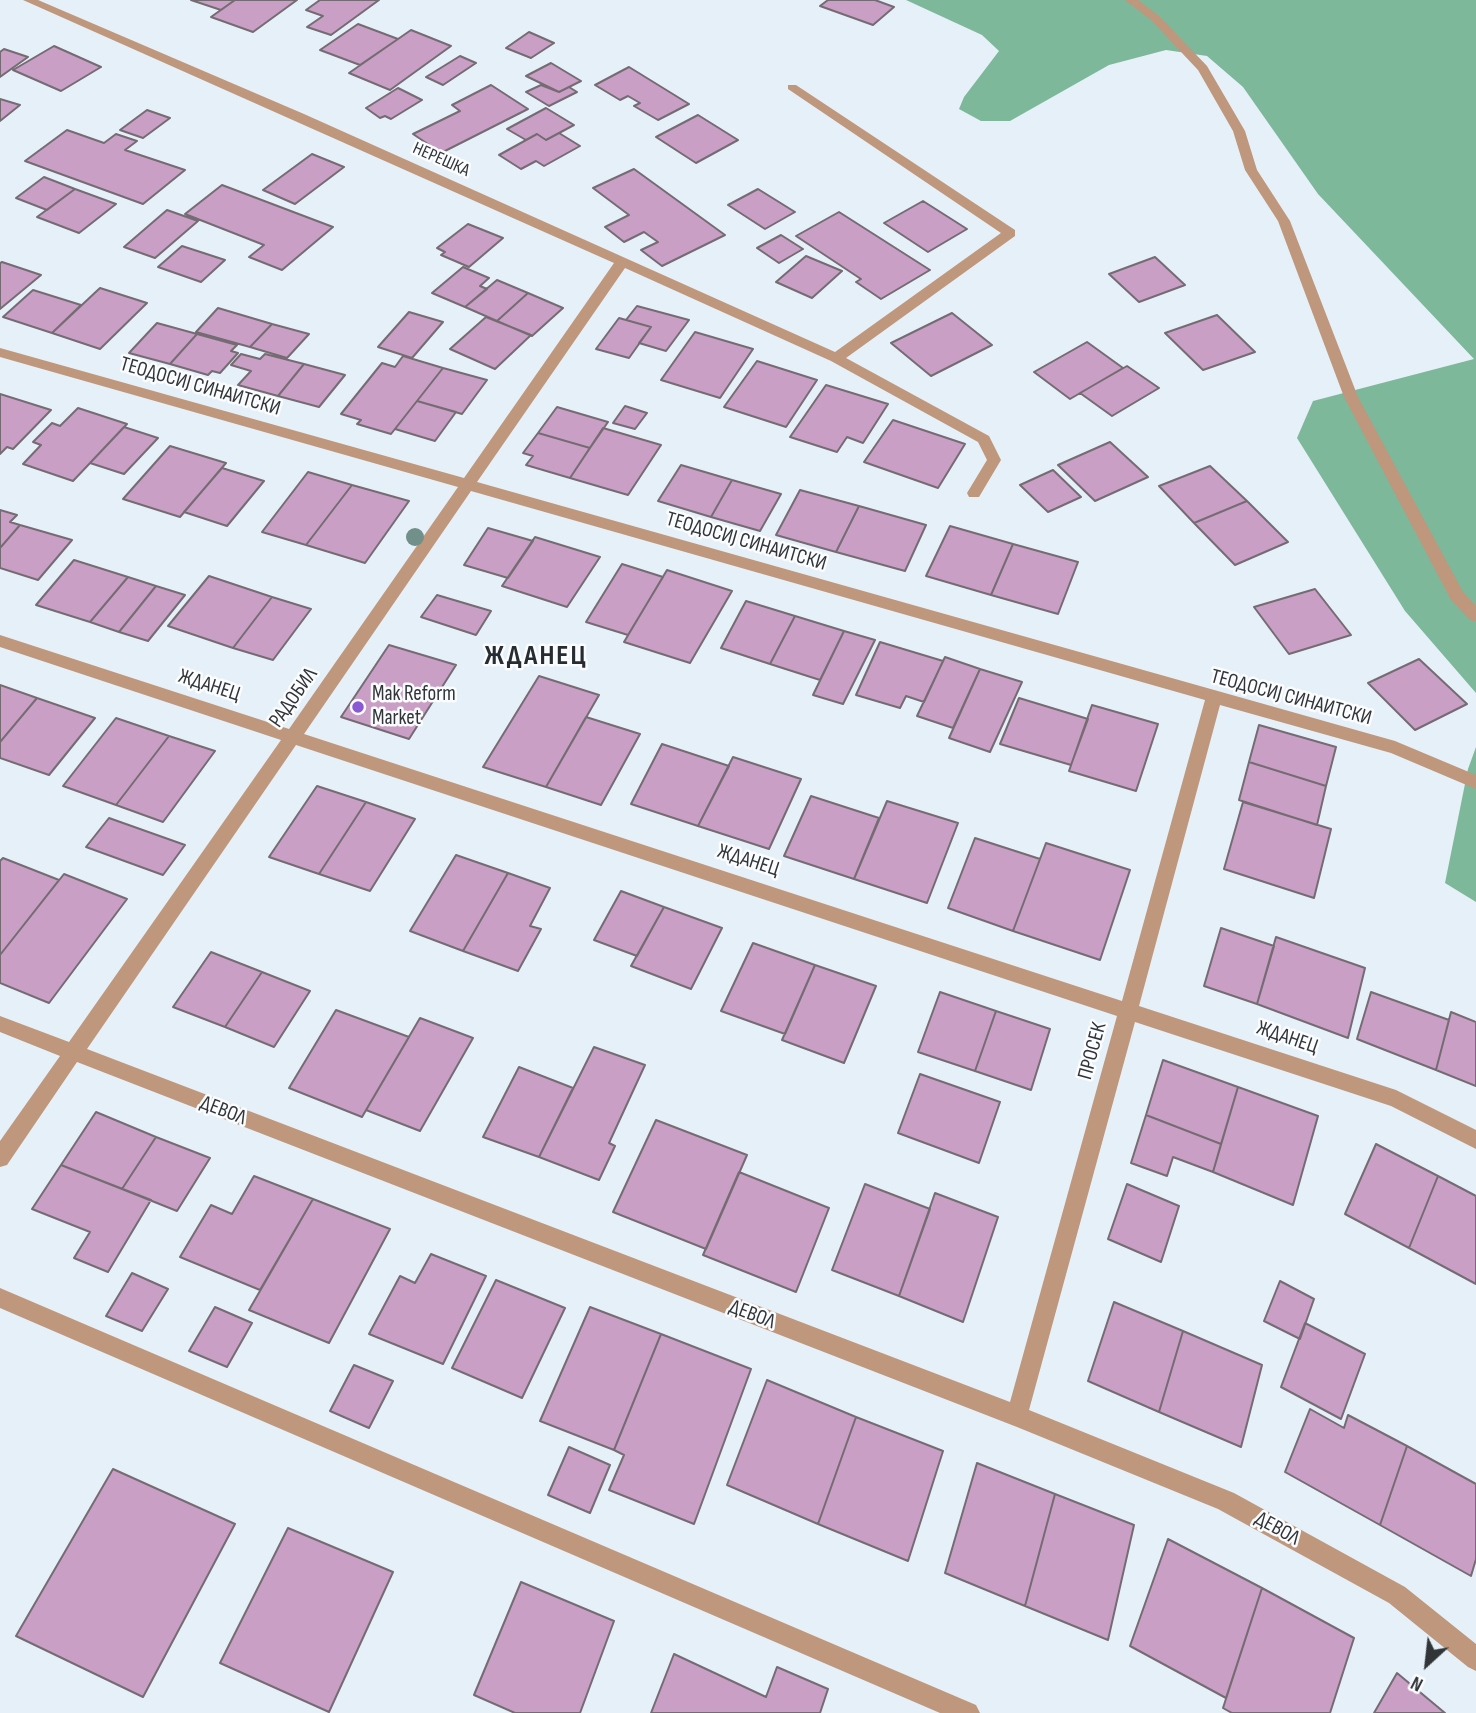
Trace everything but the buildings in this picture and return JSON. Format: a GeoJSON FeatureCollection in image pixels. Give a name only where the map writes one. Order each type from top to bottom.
{"type":"FeatureCollection","features":[{"type":"Feature","properties":{"kind":"street","name":"НЕРЕШКА"},"geometry":{"type":"LineString","coordinates":[[29,0],[836,359],[984,439],[994,460],[974,493]]}},
{"type":"Feature","properties":{"kind":"street"},"geometry":{"type":"LineString","coordinates":[[1131,0],[1155,18],[1203,68],[1239,131],[1251,170],[1284,221],[1351,397],[1457,596],[1476,616]]}},
{"type":"Feature","properties":{"kind":"street"},"geometry":{"type":"LineString","coordinates":[[792,88],[1010,233],[836,359]]}},
{"type":"Feature","properties":{"kind":"street","name":"РАДОБИЛ"},"geometry":{"type":"LineString","coordinates":[[0,1158],[622,262]]}},
{"type":"Feature","properties":{"kind":"street","name":"ТЕОДОСИЈ СИНАИТСКИ"},"geometry":{"type":"LineString","coordinates":[[0,352],[1395,748],[1476,782]]}},
{"type":"Feature","properties":{"kind":"street","name":"ЖДАНЕЦ"},"geometry":{"type":"LineString","coordinates":[[0,641],[1396,1099],[1476,1140]]}},
{"type":"Feature","properties":{"kind":"street","name":"ПРОСЕК"},"geometry":{"type":"LineString","coordinates":[[1017,1416],[1214,698]]}},
{"type":"Feature","properties":{"kind":"street","name":"ДЕВОЛ"},"geometry":{"type":"LineString","coordinates":[[0,1024],[1017,1416],[1226,1501],[1397,1595],[1476,1659]]}},
{"type":"Feature","properties":{"kind":"street"},"geometry":{"type":"LineString","coordinates":[[0,1298],[968,1713]]}},
{"type":"Feature","properties":{"kind":"green space"},"geometry":{"type":"Polygon","coordinates":[[[906,0],[1476,0],[1476,693],[1405,611],[1297,438],[1313,401],[1474,359],[1318,194],[1243,87],[1207,56],[1166,50],[1109,65],[1010,121],[981,121],[959,109],[964,97],[999,51],[982,35],[906,0]]]}},
{"type":"Feature","properties":{"kind":"green space"},"geometry":{"type":"Polygon","coordinates":[[[1476,747],[1476,902],[1445,883],[1468,769],[1476,747]]]}},
{"type":"Feature","properties":{"kind":"place","name":"Mak Reform Market"},"geometry":{"type":"Point","coordinates":[358,707]}},
{"type":"Feature","properties":{"kind":"district","name":"ЖДАНЕЦ"},"geometry":{"type":"Point","coordinates":[536,657]}}]}
